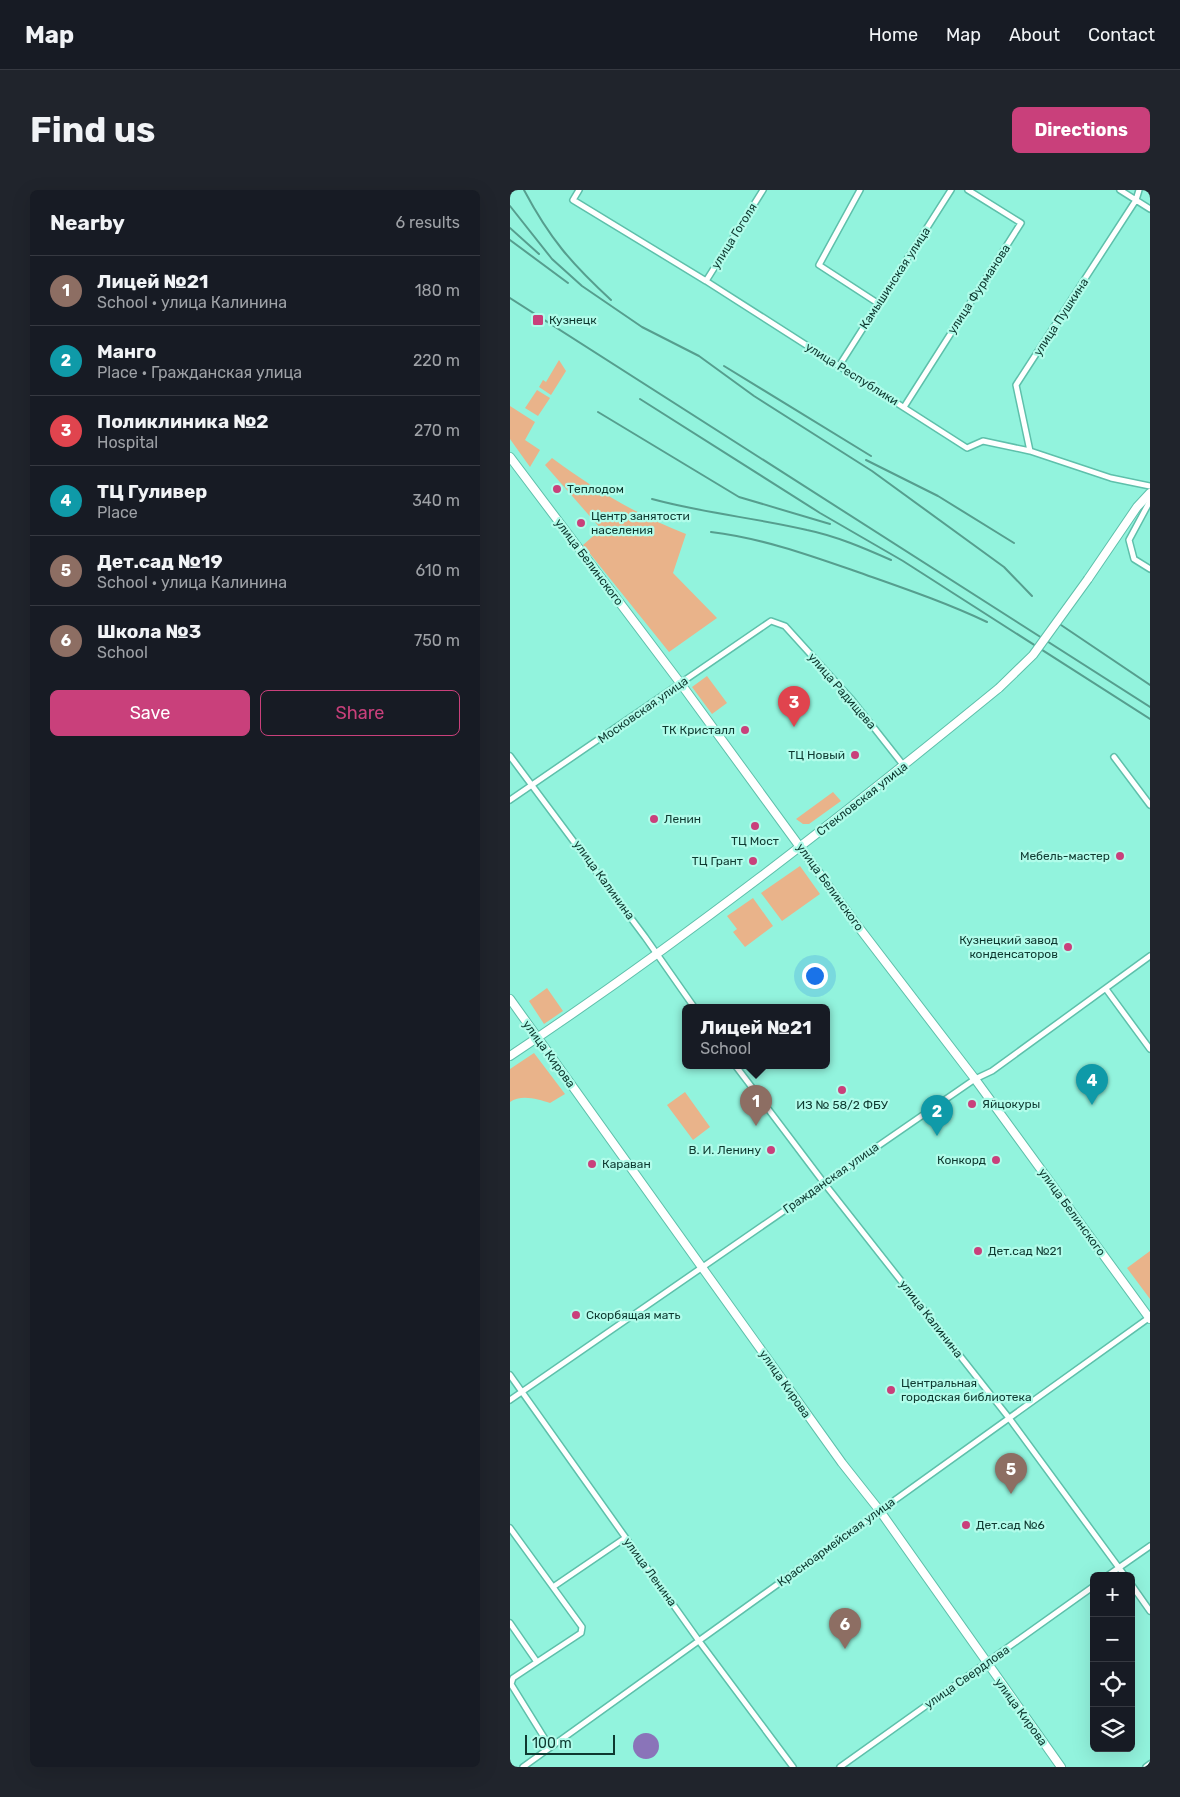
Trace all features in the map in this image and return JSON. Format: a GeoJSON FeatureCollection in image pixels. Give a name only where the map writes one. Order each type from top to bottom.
{"type":"FeatureCollection","features":[{"type":"Feature","properties":{"kind":"street","name":"улица Республики"},"geometry":{"type":"LineString","coordinates":[[579,190],[573,200],[706,281],[967,448],[984,441],[1030,451],[1111,478],[1150,486]]}},
{"type":"Feature","properties":{"kind":"street","name":"улица Гоголя"},"geometry":{"type":"LineString","coordinates":[[706,281],[763,190]]}},
{"type":"Feature","properties":{"kind":"street"},"geometry":{"type":"LineString","coordinates":[[860,190],[819,264],[879,304]]}},
{"type":"Feature","properties":{"kind":"street","name":"Камышинская улица"},"geometry":{"type":"LineString","coordinates":[[839,366],[951,190]]}},
{"type":"Feature","properties":{"kind":"street","name":"улица Фурманова"},"geometry":{"type":"LineString","coordinates":[[904,407],[1020,223],[968,190]]}},
{"type":"Feature","properties":{"kind":"street"},"geometry":{"type":"LineString","coordinates":[[1120,190],[1150,209]]}},
{"type":"Feature","properties":{"kind":"street","name":"улица Пушкина"},"geometry":{"type":"LineString","coordinates":[[1030,451],[1016,385],[1136,200],[1139,190]]}},
{"type":"Feature","properties":{"kind":"street","name":"улица Белинского"},"geometry":{"type":"LineString","coordinates":[[510,457],[681,684],[857,925],[975,1078],[1150,1318]]}},
{"type":"Feature","properties":{"kind":"street","name":"Стекловская улица"},"geometry":{"type":"LineString","coordinates":[[510,1056],[657,953],[801,846],[904,766],[1020,670],[1039,648],[1138,507],[1150,493]]}},
{"type":"Feature","properties":{"kind":"street"},"geometry":{"type":"LineString","coordinates":[[1150,501],[1129,540],[1134,559],[1150,569]]}},
{"type":"Feature","properties":{"kind":"street","name":"Московская улица"},"geometry":{"type":"LineString","coordinates":[[510,800],[767,623],[776,621]]}},
{"type":"Feature","properties":{"kind":"street","name":"улица Радищева"},"geometry":{"type":"LineString","coordinates":[[776,621],[785,626],[852,700],[904,766]]}},
{"type":"Feature","properties":{"kind":"street","name":"улица Калинина"},"geometry":{"type":"LineString","coordinates":[[510,756],[531,785],[545,799],[692,1004]]}},
{"type":"Feature","properties":{"kind":"street"},"geometry":{"type":"LineString","coordinates":[[1114,757],[1150,805]]}},
{"type":"Feature","properties":{"kind":"street","name":"Гражданская улица"},"geometry":{"type":"LineString","coordinates":[[510,1400],[975,1078],[992,1071],[1150,956]]}},
{"type":"Feature","properties":{"kind":"street"},"geometry":{"type":"LineString","coordinates":[[1106,989],[1150,1049]]}},
{"type":"Feature","properties":{"kind":"street","name":"улица Кирова"},"geometry":{"type":"LineString","coordinates":[[510,999],[701,1268],[842,1463],[880,1511],[986,1664],[1061,1767]]}},
{"type":"Feature","properties":{"kind":"street","name":"улица Калинина"},"geometry":{"type":"LineString","coordinates":[[738,1069],[824,1183],[1010,1418],[1122,1572]]}},
{"type":"Feature","properties":{"kind":"street","name":"Красноармейская улица"},"geometry":{"type":"LineString","coordinates":[[523,1767],[1150,1318]]}},
{"type":"Feature","properties":{"kind":"street","name":"улица Ленина"},"geometry":{"type":"LineString","coordinates":[[510,1375],[699,1641],[793,1767]]}},
{"type":"Feature","properties":{"kind":"street"},"geometry":{"type":"LineString","coordinates":[[510,1528],[582,1627],[582,1630],[513,1678],[511,1684],[550,1747]]}},
{"type":"Feature","properties":{"kind":"street"},"geometry":{"type":"LineString","coordinates":[[553,1587],[625,1538]]}},
{"type":"Feature","properties":{"kind":"street"},"geometry":{"type":"LineString","coordinates":[[1113,1572],[1150,1546]]}},
{"type":"Feature","properties":{"kind":"street","name":"улица Свердлова"},"geometry":{"type":"LineString","coordinates":[[840,1767],[1090,1589]]}},
{"type":"Feature","properties":{"kind":"street"},"geometry":{"type":"LineString","coordinates":[[1135,1590],[1150,1611]]}},
{"type":"Feature","properties":{"kind":"street"},"geometry":{"type":"LineString","coordinates":[[510,1623],[537,1662]]}},
{"type":"Feature","properties":{"kind":"street"},"geometry":{"type":"LineString","coordinates":[[1146,1767],[1150,1764]]}},
{"type":"Feature","properties":{"kind":"shaded area"},"geometry":{"type":"Polygon","coordinates":[[[559,360],[566,371],[551,395],[539,387],[543,380],[546,382],[559,360]]]}},
{"type":"Feature","properties":{"kind":"shaded area"},"geometry":{"type":"Polygon","coordinates":[[[537,390],[550,398],[538,416],[525,408],[537,390]]]}},
{"type":"Feature","properties":{"kind":"shaded area"},"geometry":{"type":"Polygon","coordinates":[[[510,406],[535,422],[525,440],[540,450],[530,467],[510,439],[510,406]]]}},
{"type":"Feature","properties":{"kind":"shaded area"},"geometry":{"type":"Polygon","coordinates":[[[552,458],[616,500],[668,527],[686,534],[673,573],[717,618],[669,652],[583,545],[601,529],[545,465],[552,458]]]}},
{"type":"Feature","properties":{"kind":"shaded area"},"geometry":{"type":"Polygon","coordinates":[[[707,676],[727,703],[712,714],[692,687],[707,676]]]}},
{"type":"Feature","properties":{"kind":"shaded area"},"geometry":{"type":"Polygon","coordinates":[[[833,792],[841,801],[809,824],[803,824],[796,819],[833,792]]]}},
{"type":"Feature","properties":{"kind":"shaded area"},"geometry":{"type":"Polygon","coordinates":[[[800,866],[820,894],[782,921],[761,893],[800,866]]]}},
{"type":"Feature","properties":{"kind":"shaded area"},"geometry":{"type":"Polygon","coordinates":[[[753,898],[773,926],[745,947],[733,932],[737,929],[727,916],[753,898]]]}},
{"type":"Feature","properties":{"kind":"shaded area"},"geometry":{"type":"Polygon","coordinates":[[[547,988],[563,1011],[544,1024],[529,1001],[547,988]]]}},
{"type":"Feature","properties":{"kind":"shaded area"},"geometry":{"type":"Polygon","coordinates":[[[534,1053],[565,1094],[550,1103],[524,1098],[510,1102],[510,1069],[534,1053]]]}},
{"type":"Feature","properties":{"kind":"shaded area"},"geometry":{"type":"Polygon","coordinates":[[[685,1092],[710,1127],[693,1140],[667,1105],[685,1092]]]}},
{"type":"Feature","properties":{"kind":"shaded area"},"geometry":{"type":"Polygon","coordinates":[[[1150,1251],[1150,1299],[1127,1268],[1150,1251]]]}},
{"type":"Feature","properties":{"kind":"shaded area"},"geometry":{"type":"Polygon","coordinates":[[[646,1733],[655,1737],[659,1746],[655,1755],[646,1759],[637,1755],[633,1746],[637,1737],[646,1733]]]}},
{"type":"Feature","properties":{"kind":"railway"},"geometry":{"type":"LineString","coordinates":[[524,190],[543,223],[562,250],[611,300]]}},
{"type":"Feature","properties":{"kind":"railway"},"geometry":{"type":"LineString","coordinates":[[510,206],[552,259],[582,286],[642,327],[699,356],[754,396],[872,471],[1004,567],[1032,596]]}},
{"type":"Feature","properties":{"kind":"railway"},"geometry":{"type":"LineString","coordinates":[[510,228],[539,254]]}},
{"type":"Feature","properties":{"kind":"railway"},"geometry":{"type":"LineString","coordinates":[[510,240],[568,283]]}},
{"type":"Feature","properties":{"kind":"railway"},"geometry":{"type":"LineString","coordinates":[[510,298],[1150,707]]}},
{"type":"Feature","properties":{"kind":"railway"},"geometry":{"type":"LineString","coordinates":[[724,366],[871,456]]}},
{"type":"Feature","properties":{"kind":"railway"},"geometry":{"type":"LineString","coordinates":[[640,399],[820,513],[903,561],[1150,719]]}},
{"type":"Feature","properties":{"kind":"railway"},"geometry":{"type":"LineString","coordinates":[[598,412],[739,497],[830,524]]}},
{"type":"Feature","properties":{"kind":"railway"},"geometry":{"type":"LineString","coordinates":[[866,460],[938,496],[1014,543]]}},
{"type":"Feature","properties":{"kind":"railway"},"geometry":{"type":"LineString","coordinates":[[652,499],[818,533],[850,543],[891,560]]}},
{"type":"Feature","properties":{"kind":"railway"},"geometry":{"type":"LineString","coordinates":[[711,532],[748,538],[802,553],[922,595],[987,622]]}},
{"type":"Feature","properties":{"kind":"railway"},"geometry":{"type":"LineString","coordinates":[[1061,625],[1150,685]]}},
{"type":"Feature","properties":{"kind":"place","name":"Кузнецк"},"geometry":{"type":"Point","coordinates":[538,320]}},
{"type":"Feature","properties":{"kind":"place","name":"Теплодом"},"geometry":{"type":"Point","coordinates":[557,489]}},
{"type":"Feature","properties":{"kind":"place","name":"Центр занятости населения"},"geometry":{"type":"Point","coordinates":[581,523]}},
{"type":"Feature","properties":{"kind":"place","name":"Поликлиника №2"},"geometry":{"type":"Point","coordinates":[794,727]}},
{"type":"Feature","properties":{"kind":"place","name":"ТК Кристалл"},"geometry":{"type":"Point","coordinates":[745,730]}},
{"type":"Feature","properties":{"kind":"place","name":"ТЦ Новый"},"geometry":{"type":"Point","coordinates":[855,755]}},
{"type":"Feature","properties":{"kind":"place","name":"Ленин"},"geometry":{"type":"Point","coordinates":[654,819]}},
{"type":"Feature","properties":{"kind":"place","name":"ТЦ Мост"},"geometry":{"type":"Point","coordinates":[755,826]}},
{"type":"Feature","properties":{"kind":"place","name":"Мебель-мастер"},"geometry":{"type":"Point","coordinates":[1120,856]}},
{"type":"Feature","properties":{"kind":"place","name":"ТЦ Грант"},"geometry":{"type":"Point","coordinates":[753,861]}},
{"type":"Feature","properties":{"kind":"place","name":"Кузнецкий завод конденсаторов"},"geometry":{"type":"Point","coordinates":[1068,947]}},
{"type":"Feature","properties":{"kind":"place","name":"ИЗ № 58/2 ФБУ"},"geometry":{"type":"Point","coordinates":[842,1090]}},
{"type":"Feature","properties":{"kind":"place","name":"Яйцокуры"},"geometry":{"type":"Point","coordinates":[972,1104]}},
{"type":"Feature","properties":{"kind":"place","name":"ТЦ Гуливер"},"geometry":{"type":"Point","coordinates":[1092,1105]}},
{"type":"Feature","properties":{"kind":"place","name":"Лицей №21"},"geometry":{"type":"Point","coordinates":[756,1126]}},
{"type":"Feature","properties":{"kind":"place","name":"Манго"},"geometry":{"type":"Point","coordinates":[937,1136]}},
{"type":"Feature","properties":{"kind":"place","name":"В. И. Ленину"},"geometry":{"type":"Point","coordinates":[771,1150]}},
{"type":"Feature","properties":{"kind":"place","name":"Конкорд"},"geometry":{"type":"Point","coordinates":[996,1160]}},
{"type":"Feature","properties":{"kind":"place","name":"Караван"},"geometry":{"type":"Point","coordinates":[592,1164]}},
{"type":"Feature","properties":{"kind":"place","name":"Дет.сад №21"},"geometry":{"type":"Point","coordinates":[978,1251]}},
{"type":"Feature","properties":{"kind":"place","name":"Скорбящая мать"},"geometry":{"type":"Point","coordinates":[576,1315]}},
{"type":"Feature","properties":{"kind":"place","name":"Центральная городская библиотека"},"geometry":{"type":"Point","coordinates":[891,1390]}},
{"type":"Feature","properties":{"kind":"place","name":"Дет.сад №19"},"geometry":{"type":"Point","coordinates":[1011,1494]}},
{"type":"Feature","properties":{"kind":"place","name":"Дет.сад №6"},"geometry":{"type":"Point","coordinates":[966,1525]}},
{"type":"Feature","properties":{"kind":"place","name":"Школа №3"},"geometry":{"type":"Point","coordinates":[845,1649]}}]}
